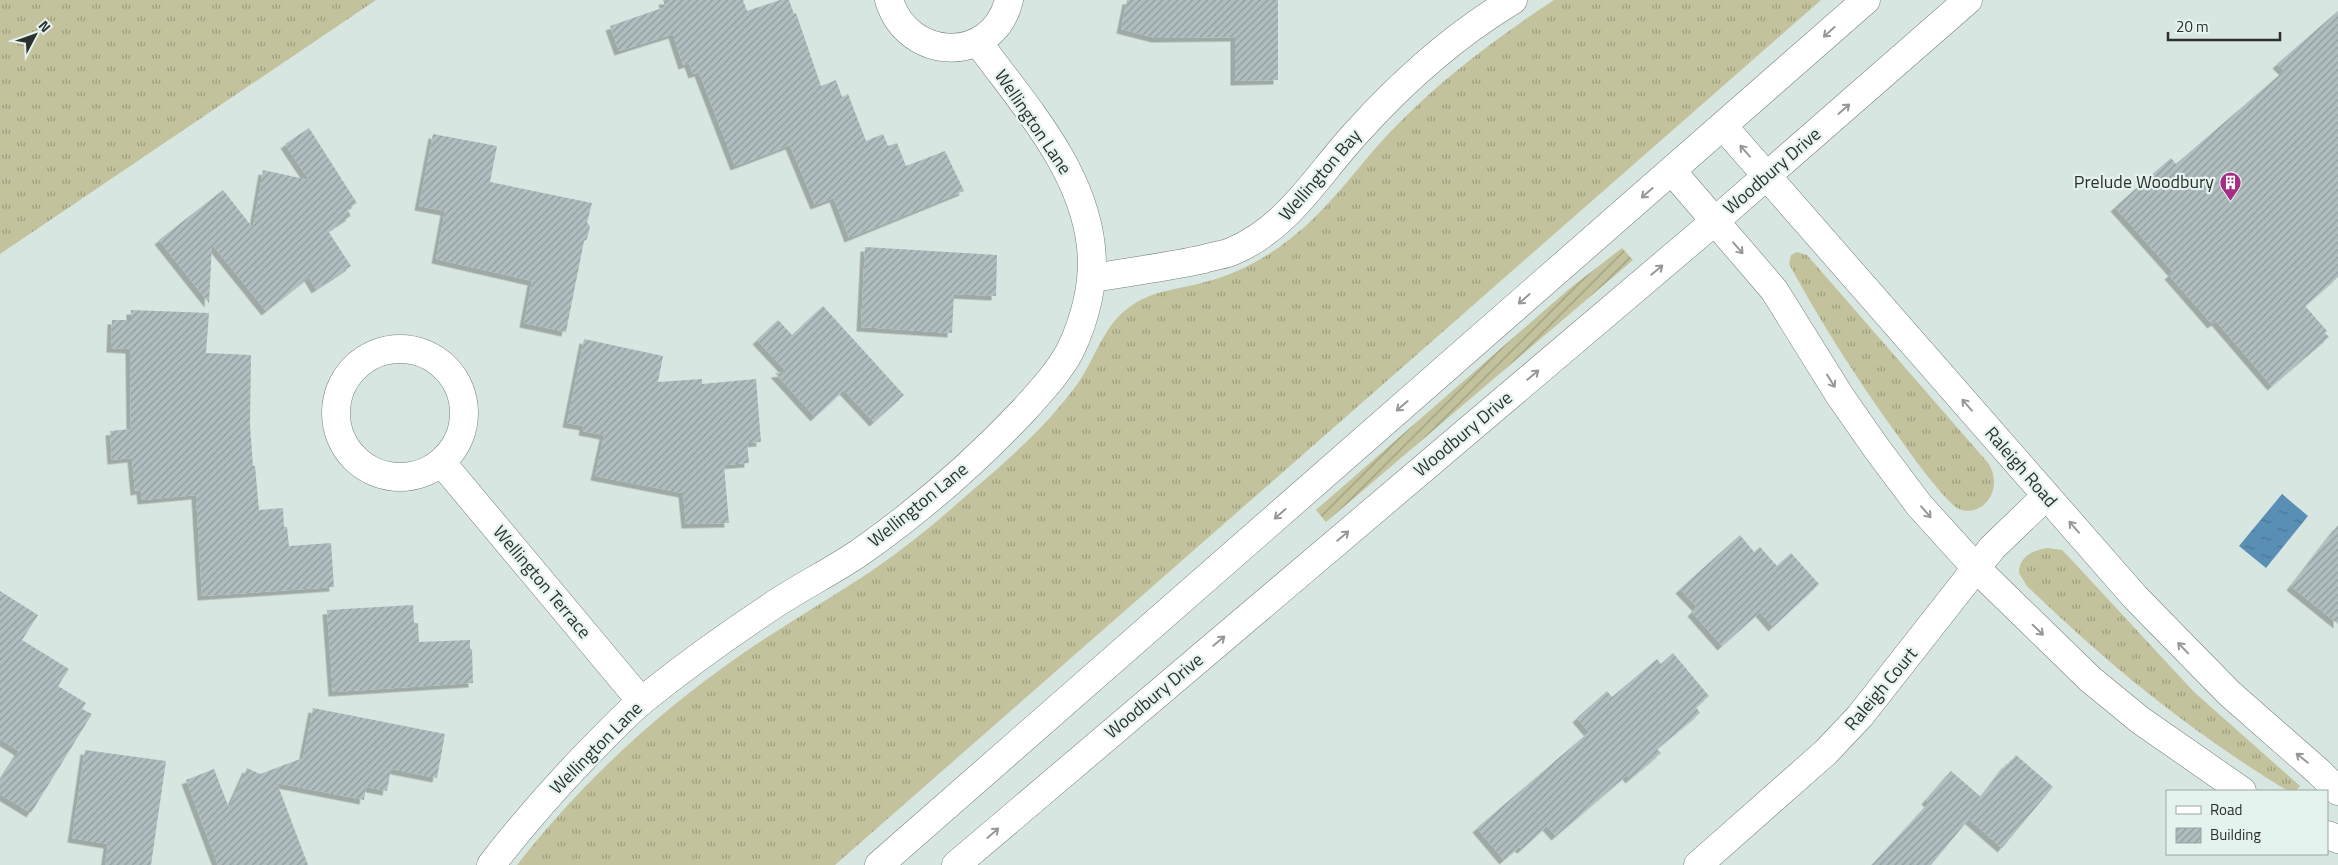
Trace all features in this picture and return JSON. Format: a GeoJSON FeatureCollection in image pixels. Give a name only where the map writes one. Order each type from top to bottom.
{"type":"FeatureCollection","features":[{"type":"Feature","properties":{"kind":"street"},"geometry":{"type":"LineString","coordinates":[[889,0],[893,13],[905,30],[920,41],[939,48],[959,47],[978,42],[995,29],[1006,11],[1009,0]]}},
{"type":"Feature","properties":{"kind":"street","name":"Wellington Bay"},"geometry":{"type":"LineString","coordinates":[[1092,278],[1180,264],[1232,252],[1265,234],[1299,204],[1356,132],[1400,88],[1457,39],[1513,0]]}},
{"type":"Feature","properties":{"kind":"street"},"geometry":{"type":"LineString","coordinates":[[879,865],[1866,0]]}},
{"type":"Feature","properties":{"kind":"street","name":"Woodbury Drive"},"geometry":{"type":"LineString","coordinates":[[956,865],[1715,221],[1968,0]]}},
{"type":"Feature","properties":{"kind":"street","name":"Wellington Lane"},"geometry":{"type":"LineString","coordinates":[[491,865],[520,827],[571,770],[641,701],[774,604],[858,554],[970,465],[1056,373],[1069,353],[1081,325],[1092,278],[1091,246],[1083,211],[1070,176],[1053,146],[978,42]]}},
{"type":"Feature","properties":{"kind":"street","name":"Raleigh Road"},"geometry":{"type":"LineString","coordinates":[[1723,126],[2135,597],[2199,664],[2261,723],[2319,772],[2338,791]]}},
{"type":"Feature","properties":{"kind":"street"},"geometry":{"type":"LineString","coordinates":[[1672,171],[1783,303],[1840,396],[1919,505],[1977,568],[2090,679],[2152,729],[2241,790]]}},
{"type":"Feature","properties":{"kind":"street"},"geometry":{"type":"LineString","coordinates":[[400,348],[422,352],[441,363],[456,381],[464,402],[464,424],[457,445],[442,463],[425,474],[405,478],[391,477],[365,468],[350,454],[340,437],[335,417],[336,403],[337,396],[346,378],[360,362],[378,352],[400,348]]}},
{"type":"Feature","properties":{"kind":"street","name":"Wellington Terrace"},"geometry":{"type":"LineString","coordinates":[[442,463],[641,701]]}},
{"type":"Feature","properties":{"kind":"street","name":"Raleigh Court"},"geometry":{"type":"LineString","coordinates":[[1698,865],[1826,752],[1860,716],[1999,541],[2046,496]]}},
{"type":"Feature","properties":{"kind":"green space"},"geometry":{"type":"Polygon","coordinates":[[[0,0],[376,0],[0,254],[0,0]]]}},
{"type":"Feature","properties":{"kind":"green space"},"geometry":{"type":"Polygon","coordinates":[[[1554,0],[1821,0],[835,865],[517,865],[541,835],[594,778],[680,700],[742,654],[895,554],[944,516],[1012,456],[1054,413],[1078,383],[1105,334],[1127,309],[1154,294],[1228,275],[1250,265],[1280,246],[1319,213],[1384,138],[1416,106],[1453,73],[1492,43],[1554,0]]]}},
{"type":"Feature","properties":{"kind":"green space"},"geometry":{"type":"Polygon","coordinates":[[[1622,248],[1633,260],[1326,522],[1316,510],[1569,289],[1622,248]]]}},
{"type":"Feature","properties":{"kind":"green space"},"geometry":{"type":"Polygon","coordinates":[[[1797,252],[1807,255],[1989,464],[1994,487],[1985,504],[1969,511],[1960,509],[1952,504],[1921,468],[1852,369],[1801,285],[1789,264],[1791,255],[1797,252]]]}},
{"type":"Feature","properties":{"kind":"green space"},"geometry":{"type":"Polygon","coordinates":[[[2047,548],[2062,550],[2194,692],[2300,786],[2297,790],[2286,790],[2184,721],[2119,670],[2057,615],[2027,586],[2019,573],[2024,559],[2037,550],[2047,548]]]}},
{"type":"Feature","properties":{"kind":"water"},"geometry":{"type":"Polygon","coordinates":[[[2282,494],[2308,516],[2266,568],[2239,546],[2282,494]]]}},
{"type":"Feature","properties":{"kind":"building"},"geometry":{"type":"Polygon","coordinates":[[[663,0],[743,0],[747,11],[780,0],[789,0],[794,14],[796,13],[821,86],[836,80],[842,97],[848,94],[866,141],[883,134],[888,146],[897,143],[906,166],[945,151],[964,191],[849,238],[834,198],[815,205],[790,145],[735,166],[699,72],[693,74],[689,63],[683,65],[673,34],[619,51],[610,26],[665,7],[663,0]]]}},
{"type":"Feature","properties":{"kind":"building"},"geometry":{"type":"Polygon","coordinates":[[[1127,0],[1278,0],[1278,80],[1235,81],[1235,37],[1156,38],[1121,29],[1127,0]]]}},
{"type":"Feature","properties":{"kind":"building","name":"Prelude Woodbury"},"geometry":{"type":"Polygon","coordinates":[[[2338,11],[2338,277],[2305,306],[2327,331],[2325,333],[2329,337],[2272,386],[2216,321],[2212,324],[2169,275],[2173,272],[2115,207],[2171,158],[2176,164],[2284,71],[2277,64],[2338,11]]]}},
{"type":"Feature","properties":{"kind":"building"},"geometry":{"type":"Polygon","coordinates":[[[309,128],[357,203],[347,209],[351,216],[328,231],[351,266],[316,289],[309,277],[266,311],[212,244],[209,303],[159,240],[223,190],[253,228],[263,170],[309,180],[285,144],[309,128]]]}},
{"type":"Feature","properties":{"kind":"building"},"geometry":{"type":"Polygon","coordinates":[[[433,134],[497,146],[490,182],[592,203],[587,223],[590,226],[587,239],[584,241],[566,332],[524,323],[532,281],[436,259],[445,211],[419,206],[433,134]]]}},
{"type":"Feature","properties":{"kind":"building"},"geometry":{"type":"Polygon","coordinates":[[[865,247],[997,255],[996,296],[954,294],[952,333],[861,327],[865,247]]]}},
{"type":"Feature","properties":{"kind":"building"},"geometry":{"type":"Polygon","coordinates":[[[823,306],[904,395],[874,422],[844,390],[815,417],[775,373],[787,372],[757,340],[778,320],[792,335],[823,306]]]}},
{"type":"Feature","properties":{"kind":"building"},"geometry":{"type":"Polygon","coordinates":[[[131,310],[209,313],[206,353],[251,355],[250,425],[259,510],[283,508],[284,527],[287,527],[289,546],[331,543],[334,587],[202,596],[196,495],[142,500],[141,490],[135,491],[132,458],[112,460],[110,431],[131,429],[130,349],[111,348],[112,320],[131,320],[131,310]]]}},
{"type":"Feature","properties":{"kind":"building"},"geometry":{"type":"Polygon","coordinates":[[[584,339],[663,356],[658,382],[702,379],[702,384],[756,379],[761,442],[747,443],[749,463],[724,465],[729,523],[686,524],[683,493],[595,476],[604,435],[583,431],[584,426],[567,423],[584,339]]]}},
{"type":"Feature","properties":{"kind":"building"},"geometry":{"type":"Polygon","coordinates":[[[2338,525],[2338,624],[2291,586],[2338,525]]]}},
{"type":"Feature","properties":{"kind":"building"},"geometry":{"type":"Polygon","coordinates":[[[1740,535],[1754,552],[1760,547],[1777,566],[1791,553],[1819,584],[1773,627],[1760,612],[1722,646],[1692,612],[1697,607],[1680,589],[1740,535]]]}},
{"type":"Feature","properties":{"kind":"building"},"geometry":{"type":"Polygon","coordinates":[[[0,591],[38,615],[22,640],[69,669],[58,686],[86,703],[82,709],[92,714],[31,813],[0,794],[0,781],[19,751],[0,739],[0,591]]]}},
{"type":"Feature","properties":{"kind":"building"},"geometry":{"type":"Polygon","coordinates":[[[413,605],[414,623],[418,623],[419,642],[470,640],[473,683],[333,692],[327,610],[413,605]]]}},
{"type":"Feature","properties":{"kind":"building"},"geometry":{"type":"Polygon","coordinates":[[[1673,653],[1709,696],[1696,707],[1700,713],[1657,749],[1661,753],[1630,779],[1627,775],[1556,836],[1547,826],[1522,849],[1519,847],[1504,860],[1477,828],[1589,732],[1577,718],[1607,691],[1612,697],[1657,659],[1661,664],[1673,653]]]}},
{"type":"Feature","properties":{"kind":"building"},"geometry":{"type":"Polygon","coordinates":[[[313,708],[445,734],[437,778],[391,769],[387,791],[366,787],[364,800],[277,783],[308,865],[218,865],[186,780],[214,769],[229,808],[247,768],[260,774],[303,758],[313,708]]]}},
{"type":"Feature","properties":{"kind":"building"},"geometry":{"type":"Polygon","coordinates":[[[85,750],[166,761],[151,865],[105,865],[108,844],[72,838],[85,750]]]}},
{"type":"Feature","properties":{"kind":"building"},"geometry":{"type":"Polygon","coordinates":[[[2016,755],[2053,787],[2002,848],[1969,819],[1931,865],[1872,865],[1929,803],[1926,800],[1951,771],[1981,797],[2007,763],[2008,765],[2016,755]]]}},
{"type":"Feature","properties":{"kind":"place","name":"Prelude Woodbury"},"geometry":{"type":"Point","coordinates":[2230,201]}}]}
